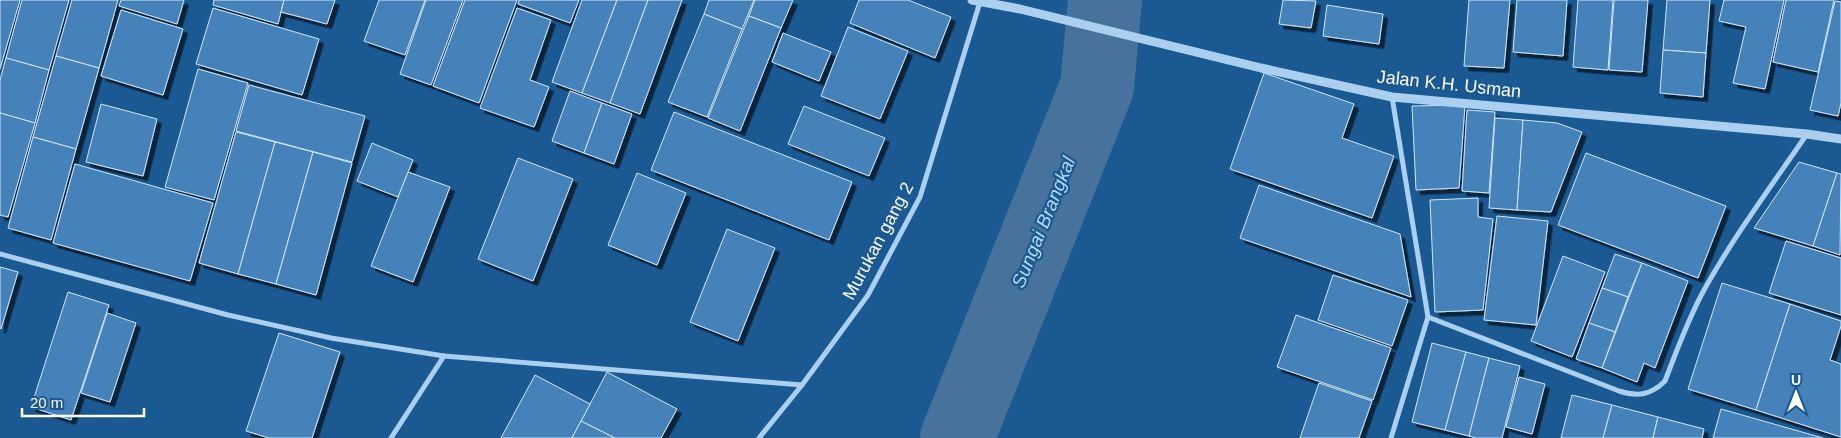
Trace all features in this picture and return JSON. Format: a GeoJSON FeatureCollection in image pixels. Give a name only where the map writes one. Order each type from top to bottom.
{"type":"FeatureCollection","features":[{"type":"Feature","properties":{"kind":"street","name":"Jalan K.H. Usman"},"geometry":{"type":"LineString","coordinates":[[976,1],[1020,9],[1261,68],[1392,97],[1807,134],[1841,139]]}},
{"type":"Feature","properties":{"kind":"street","name":"Murukan gang 2"},"geometry":{"type":"LineString","coordinates":[[759,438],[802,385],[868,296],[920,197],[976,1]]}},
{"type":"Feature","properties":{"kind":"street"},"geometry":{"type":"LineString","coordinates":[[1391,438],[1428,317],[1392,97]]}},
{"type":"Feature","properties":{"kind":"street"},"geometry":{"type":"LineString","coordinates":[[1428,317],[1619,392],[1634,396],[1647,394],[1665,381],[1690,317],[1703,291],[1733,242],[1807,134]]}},
{"type":"Feature","properties":{"kind":"street"},"geometry":{"type":"LineString","coordinates":[[0,254],[228,315],[331,338],[444,356],[802,385]]}},
{"type":"Feature","properties":{"kind":"street"},"geometry":{"type":"LineString","coordinates":[[391,438],[444,356]]}},
{"type":"Feature","properties":{"kind":"building"},"geometry":{"type":"Polygon","coordinates":[[[0,0],[20,0],[0,69],[0,0]]]}},
{"type":"Feature","properties":{"kind":"building"},"geometry":{"type":"Polygon","coordinates":[[[22,0],[69,0],[49,70],[6,58],[22,0]]]}},
{"type":"Feature","properties":{"kind":"building"},"geometry":{"type":"Polygon","coordinates":[[[72,0],[118,0],[99,68],[56,56],[72,0]]]}},
{"type":"Feature","properties":{"kind":"building"},"geometry":{"type":"Polygon","coordinates":[[[121,0],[184,0],[177,24],[119,6],[121,0]]]}},
{"type":"Feature","properties":{"kind":"building"},"geometry":{"type":"Polygon","coordinates":[[[214,0],[284,0],[278,24],[213,5],[214,0]]]}},
{"type":"Feature","properties":{"kind":"building"},"geometry":{"type":"Polygon","coordinates":[[[284,0],[335,0],[327,24],[281,12],[284,0]]]}},
{"type":"Feature","properties":{"kind":"building"},"geometry":{"type":"Polygon","coordinates":[[[379,0],[425,0],[405,55],[364,41],[379,0]]]}},
{"type":"Feature","properties":{"kind":"building"},"geometry":{"type":"Polygon","coordinates":[[[426,0],[463,0],[431,85],[400,74],[426,0]]]}},
{"type":"Feature","properties":{"kind":"building"},"geometry":{"type":"Polygon","coordinates":[[[465,0],[517,0],[479,103],[433,86],[465,0]]]}},
{"type":"Feature","properties":{"kind":"building"},"geometry":{"type":"Polygon","coordinates":[[[519,0],[579,0],[570,23],[518,4],[519,0]]]}},
{"type":"Feature","properties":{"kind":"building"},"geometry":{"type":"Polygon","coordinates":[[[582,0],[617,0],[582,93],[552,82],[582,0]]]}},
{"type":"Feature","properties":{"kind":"building"},"geometry":{"type":"Polygon","coordinates":[[[617,0],[648,0],[610,103],[582,93],[617,0]]]}},
{"type":"Feature","properties":{"kind":"building"},"geometry":{"type":"Polygon","coordinates":[[[648,0],[682,0],[640,114],[610,103],[648,0]]]}},
{"type":"Feature","properties":{"kind":"building"},"geometry":{"type":"Polygon","coordinates":[[[709,0],[754,0],[742,29],[704,14],[709,0]]]}},
{"type":"Feature","properties":{"kind":"building"},"geometry":{"type":"Polygon","coordinates":[[[755,0],[793,0],[781,28],[749,16],[755,0]]]}},
{"type":"Feature","properties":{"kind":"building"},"geometry":{"type":"Polygon","coordinates":[[[859,0],[908,0],[951,17],[935,58],[850,23],[859,0]]]}},
{"type":"Feature","properties":{"kind":"building"},"geometry":{"type":"Polygon","coordinates":[[[1283,0],[1316,1],[1311,28],[1279,24],[1283,0]]]}},
{"type":"Feature","properties":{"kind":"building"},"geometry":{"type":"Polygon","coordinates":[[[1469,0],[1510,0],[1504,68],[1464,66],[1469,0]]]}},
{"type":"Feature","properties":{"kind":"building"},"geometry":{"type":"Polygon","coordinates":[[[1517,0],[1567,0],[1563,56],[1513,52],[1517,0]]]}},
{"type":"Feature","properties":{"kind":"building"},"geometry":{"type":"Polygon","coordinates":[[[1578,0],[1613,0],[1608,70],[1573,67],[1578,0]]]}},
{"type":"Feature","properties":{"kind":"building"},"geometry":{"type":"Polygon","coordinates":[[[1614,0],[1648,0],[1642,72],[1609,70],[1614,0]]]}},
{"type":"Feature","properties":{"kind":"building"},"geometry":{"type":"Polygon","coordinates":[[[1667,0],[1710,0],[1706,53],[1663,50],[1667,0]]]}},
{"type":"Feature","properties":{"kind":"building"},"geometry":{"type":"Polygon","coordinates":[[[1724,0],[1784,0],[1765,89],[1733,83],[1746,27],[1719,21],[1724,0]]]}},
{"type":"Feature","properties":{"kind":"building"},"geometry":{"type":"Polygon","coordinates":[[[1786,0],[1834,0],[1818,72],[1773,62],[1786,0]]]}},
{"type":"Feature","properties":{"kind":"building"},"geometry":{"type":"Polygon","coordinates":[[[1835,1],[1841,2],[1841,103],[1838,116],[1810,110],[1835,1]]]}},
{"type":"Feature","properties":{"kind":"building"},"geometry":{"type":"Polygon","coordinates":[[[1327,5],[1383,14],[1379,44],[1323,36],[1327,5]]]}},
{"type":"Feature","properties":{"kind":"building"},"geometry":{"type":"Polygon","coordinates":[[[213,8],[319,39],[302,95],[196,64],[213,8]]]}},
{"type":"Feature","properties":{"kind":"building"},"geometry":{"type":"Polygon","coordinates":[[[517,8],[551,20],[530,80],[549,87],[534,127],[480,108],[517,8]]]}},
{"type":"Feature","properties":{"kind":"building"},"geometry":{"type":"Polygon","coordinates":[[[121,10],[183,29],[163,95],[101,76],[121,10]]]}},
{"type":"Feature","properties":{"kind":"building"},"geometry":{"type":"Polygon","coordinates":[[[704,14],[742,29],[707,117],[668,102],[704,14]]]}},
{"type":"Feature","properties":{"kind":"building"},"geometry":{"type":"Polygon","coordinates":[[[749,16],[781,28],[740,131],[708,118],[749,16]]]}},
{"type":"Feature","properties":{"kind":"building"},"geometry":{"type":"Polygon","coordinates":[[[848,27],[908,51],[880,119],[821,96],[848,27]]]}},
{"type":"Feature","properties":{"kind":"building"},"geometry":{"type":"Polygon","coordinates":[[[783,33],[831,52],[819,81],[772,62],[783,33]]]}},
{"type":"Feature","properties":{"kind":"building"},"geometry":{"type":"Polygon","coordinates":[[[1663,50],[1706,53],[1703,97],[1660,93],[1663,50]]]}},
{"type":"Feature","properties":{"kind":"building"},"geometry":{"type":"Polygon","coordinates":[[[56,56],[99,68],[76,149],[33,137],[56,56]]]}},
{"type":"Feature","properties":{"kind":"building"},"geometry":{"type":"Polygon","coordinates":[[[6,58],[49,70],[35,123],[0,113],[0,80],[6,58]]]}},
{"type":"Feature","properties":{"kind":"building"},"geometry":{"type":"Polygon","coordinates":[[[198,69],[248,83],[214,200],[165,187],[198,69]]]}},
{"type":"Feature","properties":{"kind":"building"},"geometry":{"type":"Polygon","coordinates":[[[1264,73],[1354,104],[1342,138],[1394,156],[1372,218],[1230,169],[1264,73]]]}},
{"type":"Feature","properties":{"kind":"building"},"geometry":{"type":"Polygon","coordinates":[[[249,85],[365,116],[352,162],[236,131],[249,85]]]}},
{"type":"Feature","properties":{"kind":"building"},"geometry":{"type":"Polygon","coordinates":[[[570,91],[602,103],[584,153],[552,141],[570,91]]]}},
{"type":"Feature","properties":{"kind":"building"},"geometry":{"type":"Polygon","coordinates":[[[602,103],[632,114],[614,164],[584,153],[602,103]]]}},
{"type":"Feature","properties":{"kind":"building"},"geometry":{"type":"Polygon","coordinates":[[[101,104],[157,119],[143,176],[86,162],[101,104]]]}},
{"type":"Feature","properties":{"kind":"building"},"geometry":{"type":"Polygon","coordinates":[[[1465,105],[1459,188],[1416,190],[1412,106],[1465,105]]]}},
{"type":"Feature","properties":{"kind":"building"},"geometry":{"type":"Polygon","coordinates":[[[804,106],[885,138],[869,176],[788,144],[804,106]]]}},
{"type":"Feature","properties":{"kind":"building"},"geometry":{"type":"Polygon","coordinates":[[[1467,110],[1495,112],[1489,193],[1462,191],[1467,110]]]}},
{"type":"Feature","properties":{"kind":"building"},"geometry":{"type":"Polygon","coordinates":[[[674,112],[852,182],[829,240],[651,170],[674,112]]]}},
{"type":"Feature","properties":{"kind":"building"},"geometry":{"type":"Polygon","coordinates":[[[0,113],[35,123],[8,217],[0,215],[0,113]]]}},
{"type":"Feature","properties":{"kind":"building"},"geometry":{"type":"Polygon","coordinates":[[[1495,118],[1523,120],[1517,210],[1489,208],[1495,118]]]}},
{"type":"Feature","properties":{"kind":"building"},"geometry":{"type":"Polygon","coordinates":[[[1523,120],[1557,123],[1582,132],[1551,212],[1517,210],[1523,120]]]}},
{"type":"Feature","properties":{"kind":"building"},"geometry":{"type":"Polygon","coordinates":[[[236,132],[275,142],[238,274],[199,263],[236,132]]]}},
{"type":"Feature","properties":{"kind":"building"},"geometry":{"type":"Polygon","coordinates":[[[33,137],[76,149],[51,240],[8,228],[33,137]]]}},
{"type":"Feature","properties":{"kind":"building"},"geometry":{"type":"Polygon","coordinates":[[[275,142],[313,152],[276,284],[238,274],[275,142]]]}},
{"type":"Feature","properties":{"kind":"building"},"geometry":{"type":"Polygon","coordinates":[[[372,143],[413,160],[398,197],[357,181],[372,143]]]}},
{"type":"Feature","properties":{"kind":"building"},"geometry":{"type":"Polygon","coordinates":[[[313,152],[352,163],[316,295],[276,284],[313,152]]]}},
{"type":"Feature","properties":{"kind":"building"},"geometry":{"type":"Polygon","coordinates":[[[1586,153],[1726,206],[1698,278],[1558,225],[1586,153]]]}},
{"type":"Feature","properties":{"kind":"building"},"geometry":{"type":"Polygon","coordinates":[[[518,158],[573,179],[533,281],[478,259],[518,158]]]}},
{"type":"Feature","properties":{"kind":"building"},"geometry":{"type":"Polygon","coordinates":[[[1799,162],[1837,173],[1813,246],[1754,228],[1799,162]]]}},
{"type":"Feature","properties":{"kind":"building"},"geometry":{"type":"Polygon","coordinates":[[[75,164],[213,203],[190,281],[53,243],[75,164]]]}},
{"type":"Feature","properties":{"kind":"building"},"geometry":{"type":"Polygon","coordinates":[[[408,172],[450,187],[413,282],[371,266],[408,172]]]}},
{"type":"Feature","properties":{"kind":"building"},"geometry":{"type":"Polygon","coordinates":[[[637,173],[686,193],[657,265],[608,245],[637,173]]]}},
{"type":"Feature","properties":{"kind":"building"},"geometry":{"type":"Polygon","coordinates":[[[1837,173],[1841,174],[1840,255],[1813,246],[1837,173]]]}},
{"type":"Feature","properties":{"kind":"building"},"geometry":{"type":"Polygon","coordinates":[[[1259,185],[1400,234],[1411,297],[1240,238],[1259,185]]]}},
{"type":"Feature","properties":{"kind":"building"},"geometry":{"type":"Polygon","coordinates":[[[1478,198],[1478,217],[1493,219],[1483,310],[1435,312],[1430,200],[1478,198]]]}},
{"type":"Feature","properties":{"kind":"building"},"geometry":{"type":"Polygon","coordinates":[[[1497,216],[1548,221],[1536,325],[1484,320],[1497,216]]]}},
{"type":"Feature","properties":{"kind":"building"},"geometry":{"type":"Polygon","coordinates":[[[727,229],[775,248],[738,341],[690,322],[727,229]]]}},
{"type":"Feature","properties":{"kind":"building"},"geometry":{"type":"Polygon","coordinates":[[[1786,241],[1841,258],[1841,315],[1769,293],[1786,241]]]}},
{"type":"Feature","properties":{"kind":"building"},"geometry":{"type":"Polygon","coordinates":[[[1615,254],[1642,263],[1628,297],[1602,288],[1615,254]]]}},
{"type":"Feature","properties":{"kind":"building"},"geometry":{"type":"Polygon","coordinates":[[[1563,256],[1605,272],[1572,357],[1531,341],[1563,256]]]}},
{"type":"Feature","properties":{"kind":"building"},"geometry":{"type":"Polygon","coordinates":[[[1642,263],[1688,281],[1655,368],[1644,363],[1637,382],[1602,368],[1642,263]]]}},
{"type":"Feature","properties":{"kind":"building"},"geometry":{"type":"Polygon","coordinates":[[[0,267],[18,272],[1,329],[0,328],[0,267]]]}},
{"type":"Feature","properties":{"kind":"building"},"geometry":{"type":"Polygon","coordinates":[[[1333,275],[1408,300],[1392,346],[1318,320],[1333,275]]]}},
{"type":"Feature","properties":{"kind":"building"},"geometry":{"type":"Polygon","coordinates":[[[1722,283],[1790,304],[1756,410],[1688,389],[1722,283]]]}},
{"type":"Feature","properties":{"kind":"building"},"geometry":{"type":"Polygon","coordinates":[[[1602,288],[1628,297],[1615,332],[1589,323],[1602,288]]]}},
{"type":"Feature","properties":{"kind":"building"},"geometry":{"type":"Polygon","coordinates":[[[68,292],[109,305],[71,420],[31,407],[68,292]]]}},
{"type":"Feature","properties":{"kind":"building"},"geometry":{"type":"Polygon","coordinates":[[[1790,304],[1841,321],[1830,360],[1841,364],[1841,437],[1756,410],[1790,304]]]}},
{"type":"Feature","properties":{"kind":"building"},"geometry":{"type":"Polygon","coordinates":[[[107,313],[136,323],[110,402],[81,393],[107,313]]]}},
{"type":"Feature","properties":{"kind":"building"},"geometry":{"type":"Polygon","coordinates":[[[1296,315],[1391,348],[1373,400],[1277,367],[1296,315]]]}},
{"type":"Feature","properties":{"kind":"building"},"geometry":{"type":"Polygon","coordinates":[[[1589,323],[1615,332],[1602,368],[1576,359],[1589,323]]]}},
{"type":"Feature","properties":{"kind":"building"},"geometry":{"type":"Polygon","coordinates":[[[279,333],[340,352],[312,438],[269,438],[246,431],[279,333]]]}},
{"type":"Feature","properties":{"kind":"building"},"geometry":{"type":"Polygon","coordinates":[[[1432,343],[1466,352],[1445,430],[1412,422],[1432,343]]]}},
{"type":"Feature","properties":{"kind":"building"},"geometry":{"type":"Polygon","coordinates":[[[1466,352],[1489,358],[1469,436],[1445,430],[1466,352]]]}},
{"type":"Feature","properties":{"kind":"building"},"geometry":{"type":"Polygon","coordinates":[[[1489,358],[1520,366],[1502,438],[1476,438],[1469,436],[1489,358]]]}},
{"type":"Feature","properties":{"kind":"building"},"geometry":{"type":"Polygon","coordinates":[[[607,372],[677,409],[661,438],[615,438],[581,421],[607,372]]]}},
{"type":"Feature","properties":{"kind":"building"},"geometry":{"type":"Polygon","coordinates":[[[535,375],[590,404],[572,438],[501,438],[535,375]]]}},
{"type":"Feature","properties":{"kind":"building"},"geometry":{"type":"Polygon","coordinates":[[[1519,377],[1545,384],[1532,434],[1506,427],[1519,377]]]}},
{"type":"Feature","properties":{"kind":"building"},"geometry":{"type":"Polygon","coordinates":[[[1319,383],[1372,401],[1359,438],[1300,438],[1319,383]]]}},
{"type":"Feature","properties":{"kind":"building"},"geometry":{"type":"Polygon","coordinates":[[[1572,395],[1612,405],[1603,438],[1561,438],[1572,395]]]}},
{"type":"Feature","properties":{"kind":"building"},"geometry":{"type":"Polygon","coordinates":[[[1612,405],[1658,417],[1653,438],[1603,438],[1612,405]]]}},
{"type":"Feature","properties":{"kind":"building"},"geometry":{"type":"Polygon","coordinates":[[[1721,409],[1823,438],[1713,438],[1721,409]]]}},
{"type":"Feature","properties":{"kind":"building"},"geometry":{"type":"Polygon","coordinates":[[[1658,417],[1704,429],[1702,438],[1653,438],[1658,417]]]}},
{"type":"Feature","properties":{"kind":"building"},"geometry":{"type":"Polygon","coordinates":[[[581,421],[615,438],[572,438],[581,421]]]}},
{"type":"Feature","properties":{"kind":"waterway","name":"Sungai Brangkal"},"geometry":{"type":"LineString","coordinates":[[957,438],[1097,87],[1105,0]]}}]}
